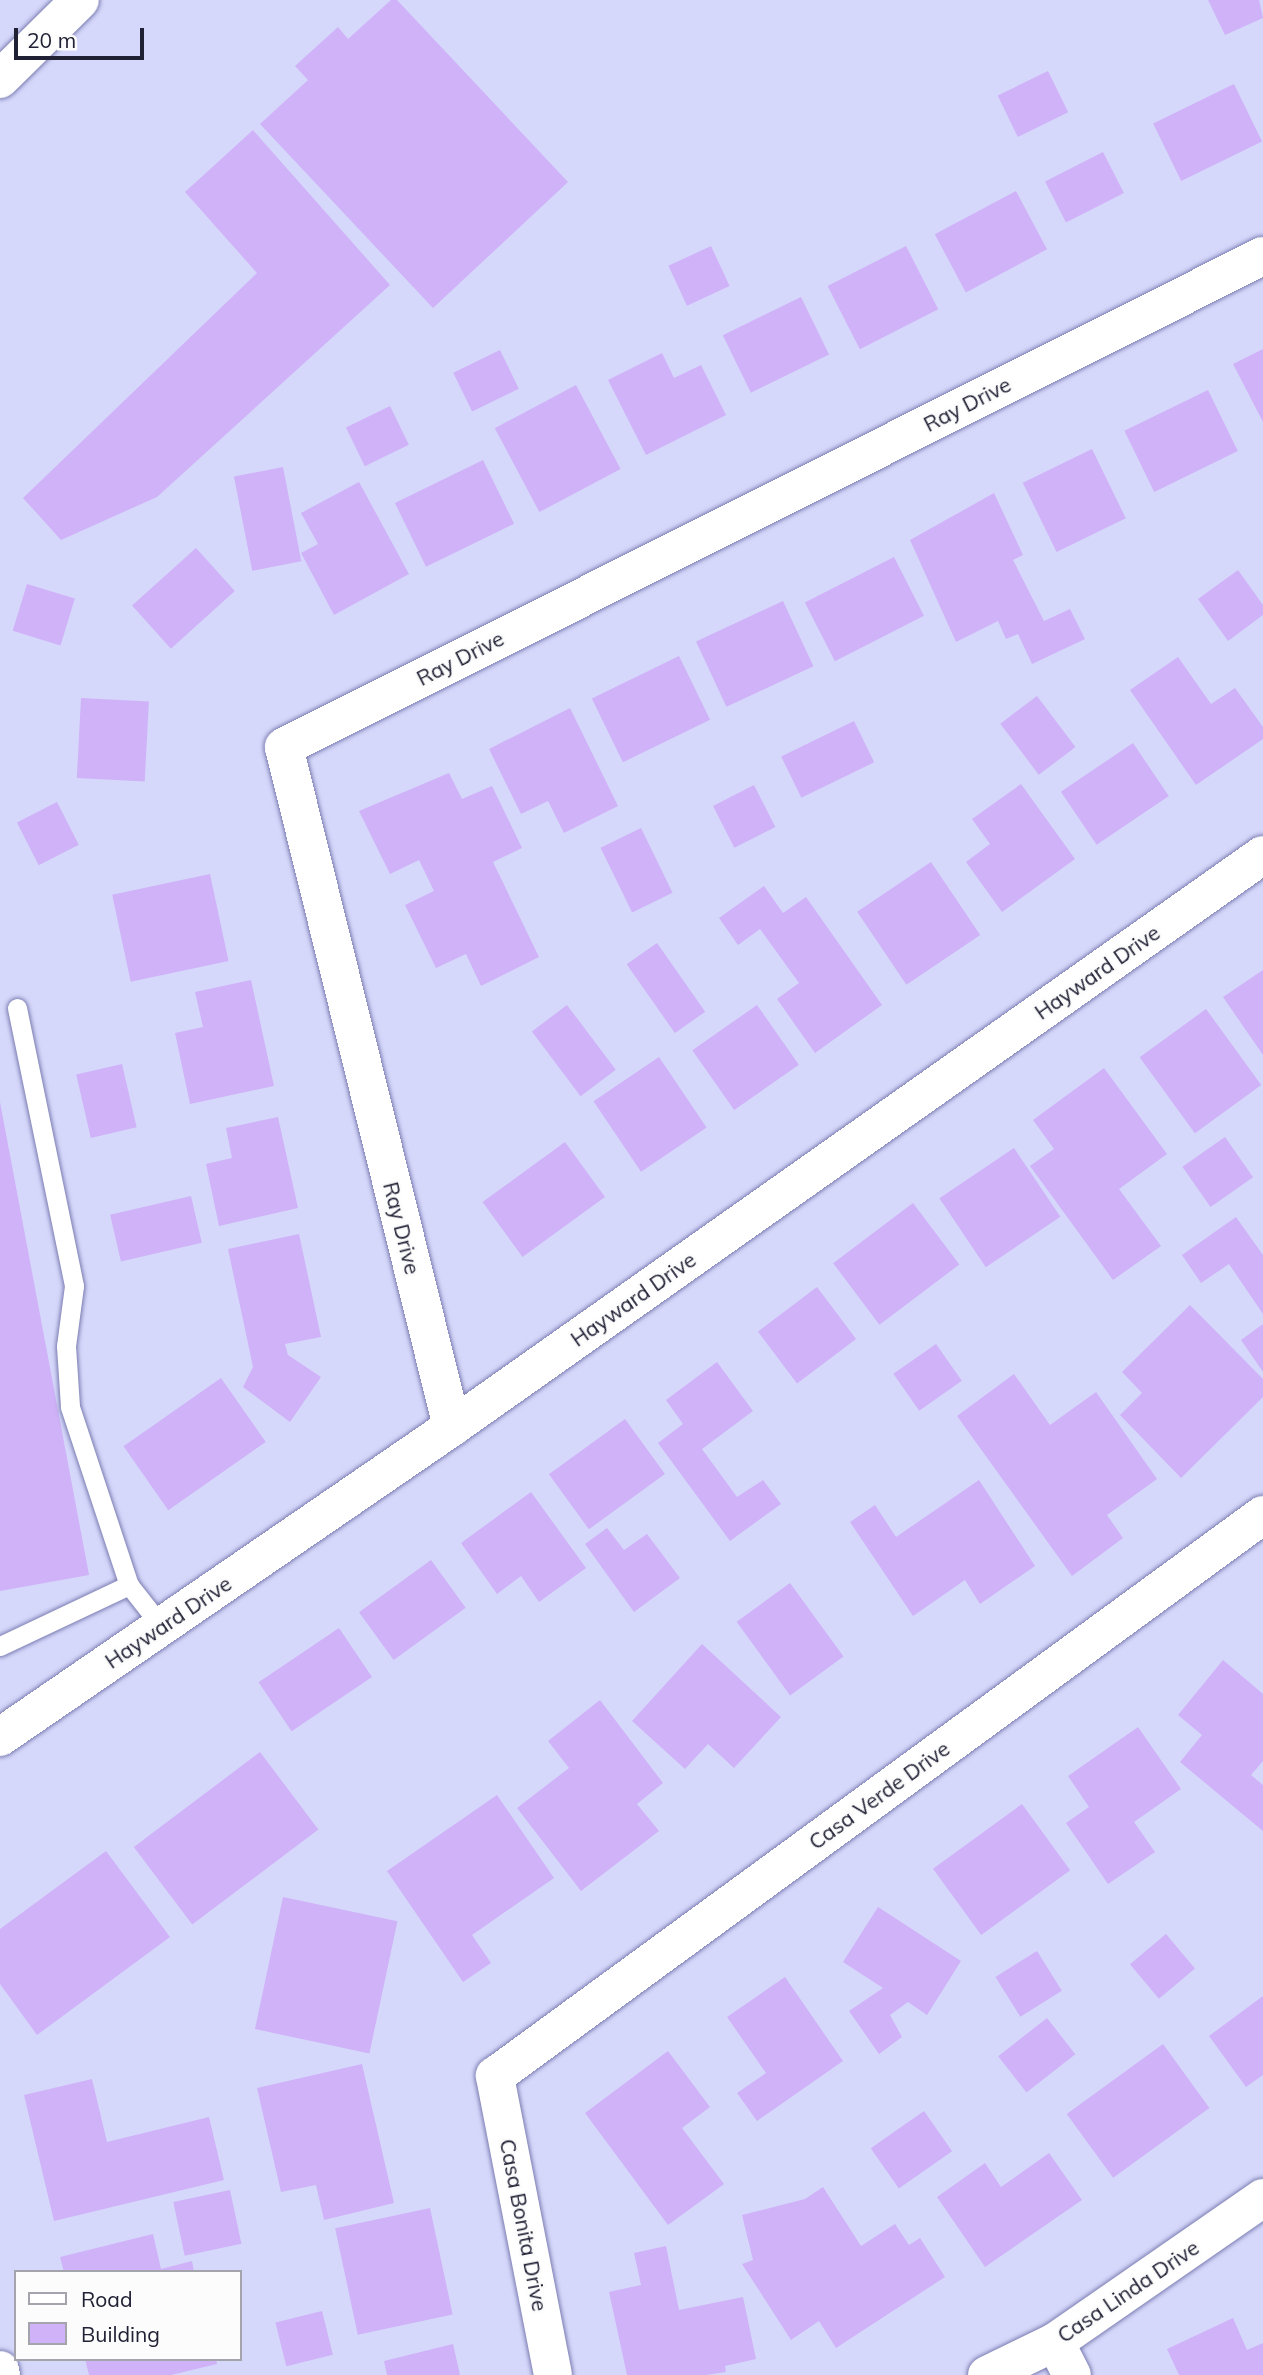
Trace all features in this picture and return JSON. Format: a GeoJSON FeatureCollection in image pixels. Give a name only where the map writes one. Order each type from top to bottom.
{"type":"FeatureCollection","features":[{"type":"Feature","properties":{"kind":"street"},"geometry":{"type":"LineString","coordinates":[[0,79],[80,0]]}},
{"type":"Feature","properties":{"kind":"street","name":"Ray Drive"},"geometry":{"type":"LineString","coordinates":[[452,1427],[284,747],[1263,256]]}},
{"type":"Feature","properties":{"kind":"street","name":"Hayward Drive"},"geometry":{"type":"LineString","coordinates":[[0,1737],[452,1427],[1263,855]]}},
{"type":"Feature","properties":{"kind":"street","name":"Casa Verde Drive"},"geometry":{"type":"LineString","coordinates":[[495,2076],[1263,1515]]}},
{"type":"Feature","properties":{"kind":"street","name":"Casa Bonita Drive"},"geometry":{"type":"LineString","coordinates":[[495,2076],[553,2375]]}},
{"type":"Feature","properties":{"kind":"street","name":"Casa Linda Drive"},"geometry":{"type":"LineString","coordinates":[[987,2375],[1063,2358],[1263,2198]]}},
{"type":"Feature","properties":{"kind":"street"},"geometry":{"type":"LineString","coordinates":[[0,2370],[1,2375]]}},
{"type":"Feature","properties":{"kind":"lane"},"geometry":{"type":"LineString","coordinates":[[17,1008],[74,1286],[66,1346],[70,1407],[129,1585],[162,1626]]}},
{"type":"Feature","properties":{"kind":"lane"},"geometry":{"type":"LineString","coordinates":[[0,1646],[129,1585]]}},
{"type":"Feature","properties":{"kind":"building"},"geometry":{"type":"Polygon","coordinates":[[[391,0],[397,0],[568,182],[433,308],[260,124],[308,80],[295,66],[338,27],[348,39],[391,0]]]}},
{"type":"Feature","properties":{"kind":"building"},"geometry":{"type":"Polygon","coordinates":[[[1208,0],[1259,0],[1263,18],[1225,35],[1208,0]]]}},
{"type":"Feature","properties":{"kind":"building"},"geometry":{"type":"Polygon","coordinates":[[[1048,71],[1068,112],[1018,137],[998,96],[1048,71]]]}},
{"type":"Feature","properties":{"kind":"building"},"geometry":{"type":"Polygon","coordinates":[[[1234,84],[1262,142],[1181,181],[1153,123],[1234,84]]]}},
{"type":"Feature","properties":{"kind":"building"},"geometry":{"type":"Polygon","coordinates":[[[253,130],[390,285],[157,497],[61,540],[23,498],[257,273],[185,192],[253,130]]]}},
{"type":"Feature","properties":{"kind":"building"},"geometry":{"type":"Polygon","coordinates":[[[1103,152],[1124,193],[1066,222],[1045,182],[1103,152]]]}},
{"type":"Feature","properties":{"kind":"building"},"geometry":{"type":"Polygon","coordinates":[[[1016,191],[1047,249],[966,292],[935,234],[1016,191]]]}},
{"type":"Feature","properties":{"kind":"building"},"geometry":{"type":"Polygon","coordinates":[[[711,246],[730,286],[687,306],[668,266],[711,246]]]}},
{"type":"Feature","properties":{"kind":"building"},"geometry":{"type":"Polygon","coordinates":[[[906,246],[938,309],[860,349],[828,286],[906,246]]]}},
{"type":"Feature","properties":{"kind":"building"},"geometry":{"type":"Polygon","coordinates":[[[801,297],[829,355],[751,393],[723,335],[801,297]]]}},
{"type":"Feature","properties":{"kind":"building"},"geometry":{"type":"Polygon","coordinates":[[[1263,349],[1263,422],[1233,364],[1263,349]]]}},
{"type":"Feature","properties":{"kind":"building"},"geometry":{"type":"Polygon","coordinates":[[[500,350],[519,389],[472,411],[453,373],[500,350]]]}},
{"type":"Feature","properties":{"kind":"building"},"geometry":{"type":"Polygon","coordinates":[[[662,353],[674,378],[701,365],[726,415],[646,455],[608,380],[662,353]]]}},
{"type":"Feature","properties":{"kind":"building"},"geometry":{"type":"Polygon","coordinates":[[[576,385],[621,469],[539,512],[495,428],[576,385]]]}},
{"type":"Feature","properties":{"kind":"building"},"geometry":{"type":"Polygon","coordinates":[[[1208,390],[1238,451],[1154,492],[1124,431],[1208,390]]]}},
{"type":"Feature","properties":{"kind":"building"},"geometry":{"type":"Polygon","coordinates":[[[390,406],[409,445],[365,466],[346,427],[390,406]]]}},
{"type":"Feature","properties":{"kind":"building"},"geometry":{"type":"Polygon","coordinates":[[[1092,449],[1126,518],[1057,552],[1023,483],[1092,449]]]}},
{"type":"Feature","properties":{"kind":"building"},"geometry":{"type":"Polygon","coordinates":[[[483,460],[514,524],[426,567],[395,503],[483,460]]]}},
{"type":"Feature","properties":{"kind":"building"},"geometry":{"type":"Polygon","coordinates":[[[283,467],[301,561],[252,571],[234,477],[283,467]]]}},
{"type":"Feature","properties":{"kind":"building"},"geometry":{"type":"Polygon","coordinates":[[[359,482],[409,574],[334,615],[301,553],[318,544],[301,513],[359,482]]]}},
{"type":"Feature","properties":{"kind":"building"},"geometry":{"type":"Polygon","coordinates":[[[994,493],[1023,555],[1013,560],[1044,621],[1070,609],[1085,639],[1032,664],[1018,634],[1006,639],[998,621],[956,642],[910,540],[994,493]]]}},
{"type":"Feature","properties":{"kind":"building"},"geometry":{"type":"Polygon","coordinates":[[[196,548],[235,591],[171,649],[132,606],[196,548]]]}},
{"type":"Feature","properties":{"kind":"building"},"geometry":{"type":"Polygon","coordinates":[[[894,557],[924,616],[835,661],[805,602],[894,557]]]}},
{"type":"Feature","properties":{"kind":"building"},"geometry":{"type":"Polygon","coordinates":[[[1238,570],[1263,605],[1263,615],[1228,641],[1198,599],[1238,570]]]}},
{"type":"Feature","properties":{"kind":"building"},"geometry":{"type":"Polygon","coordinates":[[[27,584],[75,599],[60,645],[13,631],[27,584]]]}},
{"type":"Feature","properties":{"kind":"building"},"geometry":{"type":"Polygon","coordinates":[[[783,601],[813,666],[726,707],[696,642],[783,601]]]}},
{"type":"Feature","properties":{"kind":"building"},"geometry":{"type":"Polygon","coordinates":[[[679,656],[710,720],[623,762],[592,699],[679,656]]]}},
{"type":"Feature","properties":{"kind":"building"},"geometry":{"type":"Polygon","coordinates":[[[1178,657],[1211,704],[1235,688],[1263,727],[1263,739],[1196,785],[1130,690],[1178,657]]]}},
{"type":"Feature","properties":{"kind":"building"},"geometry":{"type":"Polygon","coordinates":[[[1037,696],[1076,747],[1039,775],[1000,724],[1037,696]]]}},
{"type":"Feature","properties":{"kind":"building"},"geometry":{"type":"Polygon","coordinates":[[[81,698],[149,702],[145,781],[77,778],[81,698]]]}},
{"type":"Feature","properties":{"kind":"building"},"geometry":{"type":"Polygon","coordinates":[[[570,708],[618,806],[564,833],[548,801],[521,814],[489,749],[570,708]]]}},
{"type":"Feature","properties":{"kind":"building"},"geometry":{"type":"Polygon","coordinates":[[[854,721],[874,762],[801,798],[781,757],[854,721]]]}},
{"type":"Feature","properties":{"kind":"building"},"geometry":{"type":"Polygon","coordinates":[[[1133,743],[1169,796],[1097,845],[1061,792],[1133,743]]]}},
{"type":"Feature","properties":{"kind":"building"},"geometry":{"type":"Polygon","coordinates":[[[449,773],[462,799],[492,786],[522,848],[493,862],[539,957],[481,986],[466,954],[436,968],[405,905],[434,891],[419,860],[390,874],[359,811],[449,773]]]}},
{"type":"Feature","properties":{"kind":"building"},"geometry":{"type":"Polygon","coordinates":[[[1021,784],[1075,859],[1002,912],[966,862],[990,844],[972,819],[1021,784]]]}},
{"type":"Feature","properties":{"kind":"building"},"geometry":{"type":"Polygon","coordinates":[[[754,785],[775,827],[734,848],[713,806],[754,785]]]}},
{"type":"Feature","properties":{"kind":"building"},"geometry":{"type":"Polygon","coordinates":[[[57,802],[79,845],[39,865],[17,822],[57,802]]]}},
{"type":"Feature","properties":{"kind":"building"},"geometry":{"type":"Polygon","coordinates":[[[641,828],[673,893],[632,912],[601,848],[641,828]]]}},
{"type":"Feature","properties":{"kind":"building"},"geometry":{"type":"Polygon","coordinates":[[[931,862],[980,935],[906,985],[857,912],[931,862]]]}},
{"type":"Feature","properties":{"kind":"building"},"geometry":{"type":"Polygon","coordinates":[[[210,874],[229,961],[131,982],[112,895],[210,874]]]}},
{"type":"Feature","properties":{"kind":"building"},"geometry":{"type":"Polygon","coordinates":[[[764,886],[783,913],[806,897],[882,1005],[815,1053],[777,999],[799,983],[760,929],[738,945],[719,918],[764,886]]]}},
{"type":"Feature","properties":{"kind":"building"},"geometry":{"type":"Polygon","coordinates":[[[657,943],[705,1012],[675,1033],[627,964],[657,943]]]}},
{"type":"Feature","properties":{"kind":"building"},"geometry":{"type":"Polygon","coordinates":[[[1263,970],[1263,1055],[1223,997],[1263,970]]]}},
{"type":"Feature","properties":{"kind":"building"},"geometry":{"type":"Polygon","coordinates":[[[251,980],[274,1086],[190,1104],[175,1033],[203,1027],[195,992],[251,980]]]}},
{"type":"Feature","properties":{"kind":"building"},"geometry":{"type":"Polygon","coordinates":[[[567,1005],[616,1070],[581,1096],[532,1031],[567,1005]]]}},
{"type":"Feature","properties":{"kind":"building"},"geometry":{"type":"Polygon","coordinates":[[[757,1005],[799,1065],[734,1110],[692,1050],[757,1005]]]}},
{"type":"Feature","properties":{"kind":"building"},"geometry":{"type":"Polygon","coordinates":[[[1206,1009],[1261,1085],[1195,1133],[1140,1057],[1206,1009]]]}},
{"type":"Feature","properties":{"kind":"building"},"geometry":{"type":"Polygon","coordinates":[[[659,1057],[707,1127],[641,1172],[594,1101],[659,1057]]]}},
{"type":"Feature","properties":{"kind":"building"},"geometry":{"type":"Polygon","coordinates":[[[122,1064],[137,1127],[91,1138],[76,1075],[122,1064]]]}},
{"type":"Feature","properties":{"kind":"building"},"geometry":{"type":"Polygon","coordinates":[[[1104,1068],[1167,1154],[1119,1189],[1161,1246],[1113,1280],[1030,1166],[1054,1149],[1033,1120],[1104,1068]]]}},
{"type":"Feature","properties":{"kind":"building"},"geometry":{"type":"Polygon","coordinates":[[[0,1102],[89,1575],[0,1591],[0,1102]]]}},
{"type":"Feature","properties":{"kind":"building"},"geometry":{"type":"Polygon","coordinates":[[[278,1117],[298,1208],[219,1226],[206,1164],[232,1158],[226,1128],[278,1117]]]}},
{"type":"Feature","properties":{"kind":"building"},"geometry":{"type":"Polygon","coordinates":[[[1225,1137],[1253,1177],[1211,1207],[1182,1167],[1225,1137]]]}},
{"type":"Feature","properties":{"kind":"building"},"geometry":{"type":"Polygon","coordinates":[[[565,1142],[605,1197],[522,1257],[482,1202],[565,1142]]]}},
{"type":"Feature","properties":{"kind":"building"},"geometry":{"type":"Polygon","coordinates":[[[1014,1148],[1060,1217],[986,1267],[939,1198],[1014,1148]]]}},
{"type":"Feature","properties":{"kind":"building"},"geometry":{"type":"Polygon","coordinates":[[[191,1196],[202,1243],[121,1261],[110,1215],[191,1196]]]}},
{"type":"Feature","properties":{"kind":"building"},"geometry":{"type":"Polygon","coordinates":[[[913,1203],[959,1264],[879,1325],[833,1263],[913,1203]]]}},
{"type":"Feature","properties":{"kind":"building"},"geometry":{"type":"Polygon","coordinates":[[[1236,1217],[1263,1255],[1263,1314],[1229,1264],[1201,1283],[1182,1255],[1236,1217]]]}},
{"type":"Feature","properties":{"kind":"building"},"geometry":{"type":"Polygon","coordinates":[[[299,1234],[321,1337],[285,1344],[288,1355],[321,1377],[290,1422],[243,1387],[253,1367],[228,1249],[299,1234]]]}},
{"type":"Feature","properties":{"kind":"building"},"geometry":{"type":"Polygon","coordinates":[[[817,1287],[856,1339],[797,1383],[758,1332],[817,1287]]]}},
{"type":"Feature","properties":{"kind":"building"},"geometry":{"type":"Polygon","coordinates":[[[1190,1305],[1263,1379],[1263,1397],[1181,1478],[1120,1415],[1142,1393],[1122,1372],[1190,1305]]]}},
{"type":"Feature","properties":{"kind":"building"},"geometry":{"type":"Polygon","coordinates":[[[1263,1324],[1263,1372],[1241,1340],[1263,1324]]]}},
{"type":"Feature","properties":{"kind":"building"},"geometry":{"type":"Polygon","coordinates":[[[936,1344],[962,1381],[919,1411],[893,1374],[936,1344]]]}},
{"type":"Feature","properties":{"kind":"building"},"geometry":{"type":"Polygon","coordinates":[[[717,1362],[753,1411],[702,1449],[737,1497],[763,1480],[781,1504],[730,1541],[658,1443],[683,1424],[666,1400],[717,1362]]]}},
{"type":"Feature","properties":{"kind":"building"},"geometry":{"type":"Polygon","coordinates":[[[1014,1374],[1050,1425],[1096,1392],[1157,1479],[1107,1515],[1123,1538],[1072,1576],[957,1416],[1014,1374]]]}},
{"type":"Feature","properties":{"kind":"building"},"geometry":{"type":"Polygon","coordinates":[[[221,1378],[266,1442],[168,1510],[124,1446],[221,1378]]]}},
{"type":"Feature","properties":{"kind":"building"},"geometry":{"type":"Polygon","coordinates":[[[625,1419],[665,1474],[589,1529],[549,1474],[625,1419]]]}},
{"type":"Feature","properties":{"kind":"building"},"geometry":{"type":"Polygon","coordinates":[[[979,1480],[1035,1566],[980,1604],[965,1580],[913,1616],[850,1522],[875,1505],[896,1537],[979,1480]]]}},
{"type":"Feature","properties":{"kind":"building"},"geometry":{"type":"Polygon","coordinates":[[[531,1492],[586,1568],[539,1602],[521,1576],[497,1594],[461,1543],[531,1492]]]}},
{"type":"Feature","properties":{"kind":"building"},"geometry":{"type":"Polygon","coordinates":[[[607,1528],[624,1550],[647,1534],[680,1578],[634,1612],[585,1544],[607,1528]]]}},
{"type":"Feature","properties":{"kind":"building"},"geometry":{"type":"Polygon","coordinates":[[[431,1560],[466,1608],[394,1660],[359,1612],[431,1560]]]}},
{"type":"Feature","properties":{"kind":"building"},"geometry":{"type":"Polygon","coordinates":[[[790,1583],[843,1657],[790,1695],[737,1622],[790,1583]]]}},
{"type":"Feature","properties":{"kind":"building"},"geometry":{"type":"Polygon","coordinates":[[[339,1628],[372,1677],[292,1731],[259,1682],[339,1628]]]}},
{"type":"Feature","properties":{"kind":"building"},"geometry":{"type":"Polygon","coordinates":[[[702,1644],[781,1717],[734,1768],[708,1744],[685,1769],[632,1721],[702,1644]]]}},
{"type":"Feature","properties":{"kind":"building"},"geometry":{"type":"Polygon","coordinates":[[[1223,1660],[1263,1694],[1263,1761],[1251,1775],[1263,1785],[1263,1831],[1180,1762],[1202,1735],[1178,1715],[1223,1660]]]}},
{"type":"Feature","properties":{"kind":"building"},"geometry":{"type":"Polygon","coordinates":[[[600,1700],[663,1783],[637,1804],[659,1831],[581,1891],[517,1808],[569,1768],[548,1741],[600,1700]]]}},
{"type":"Feature","properties":{"kind":"building"},"geometry":{"type":"Polygon","coordinates":[[[1138,1727],[1181,1789],[1134,1822],[1155,1852],[1108,1884],[1066,1823],[1089,1807],[1068,1776],[1138,1727]]]}},
{"type":"Feature","properties":{"kind":"building"},"geometry":{"type":"Polygon","coordinates":[[[260,1752],[318,1829],[192,1925],[134,1847],[260,1752]]]}},
{"type":"Feature","properties":{"kind":"building"},"geometry":{"type":"Polygon","coordinates":[[[497,1795],[554,1878],[472,1935],[491,1963],[463,1982],[387,1871],[497,1795]]]}},
{"type":"Feature","properties":{"kind":"building"},"geometry":{"type":"Polygon","coordinates":[[[1022,1804],[1070,1870],[981,1935],[933,1869],[1022,1804]]]}},
{"type":"Feature","properties":{"kind":"building"},"geometry":{"type":"Polygon","coordinates":[[[106,1851],[170,1937],[37,2035],[0,1984],[0,1929],[106,1851]]]}},
{"type":"Feature","properties":{"kind":"building"},"geometry":{"type":"Polygon","coordinates":[[[283,1897],[397,1921],[369,2053],[255,2029],[283,1897]]]}},
{"type":"Feature","properties":{"kind":"building"},"geometry":{"type":"Polygon","coordinates":[[[878,1907],[961,1961],[927,2015],[908,2002],[890,2015],[902,2037],[879,2054],[849,2011],[883,1988],[843,1962],[878,1907]]]}},
{"type":"Feature","properties":{"kind":"building"},"geometry":{"type":"Polygon","coordinates":[[[1166,1934],[1195,1968],[1159,1999],[1130,1964],[1166,1934]]]}},
{"type":"Feature","properties":{"kind":"building"},"geometry":{"type":"Polygon","coordinates":[[[1037,1951],[1062,1991],[1020,2017],[995,1977],[1037,1951]]]}},
{"type":"Feature","properties":{"kind":"building"},"geometry":{"type":"Polygon","coordinates":[[[785,1977],[843,2061],[757,2121],[737,2093],[766,2073],[727,2017],[785,1977]]]}},
{"type":"Feature","properties":{"kind":"building"},"geometry":{"type":"Polygon","coordinates":[[[1263,1996],[1263,2075],[1246,2087],[1209,2036],[1263,1996]]]}},
{"type":"Feature","properties":{"kind":"building"},"geometry":{"type":"Polygon","coordinates":[[[1047,2018],[1075,2054],[1026,2092],[998,2056],[1047,2018]]]}},
{"type":"Feature","properties":{"kind":"building"},"geometry":{"type":"Polygon","coordinates":[[[1163,2044],[1209,2108],[1113,2178],[1067,2114],[1163,2044]]]}},
{"type":"Feature","properties":{"kind":"building"},"geometry":{"type":"Polygon","coordinates":[[[668,2051],[710,2107],[682,2128],[724,2184],[668,2225],[585,2113],[668,2051]]]}},
{"type":"Feature","properties":{"kind":"building"},"geometry":{"type":"Polygon","coordinates":[[[362,2064],[394,2203],[324,2220],[316,2185],[281,2192],[257,2088],[362,2064]]]}},
{"type":"Feature","properties":{"kind":"building"},"geometry":{"type":"Polygon","coordinates":[[[92,2079],[107,2142],[209,2117],[224,2180],[54,2221],[24,2095],[92,2079]]]}},
{"type":"Feature","properties":{"kind":"building"},"geometry":{"type":"Polygon","coordinates":[[[924,2111],[952,2151],[899,2188],[871,2148],[924,2111]]]}},
{"type":"Feature","properties":{"kind":"building"},"geometry":{"type":"Polygon","coordinates":[[[1049,2153],[1082,2200],[985,2267],[937,2197],[985,2163],[1001,2187],[1049,2153]]]}},
{"type":"Feature","properties":{"kind":"building"},"geometry":{"type":"Polygon","coordinates":[[[823,2187],[861,2246],[895,2224],[909,2245],[920,2238],[945,2277],[836,2348],[819,2321],[791,2340],[742,2264],[753,2260],[742,2215],[805,2199],[823,2187]]]}},
{"type":"Feature","properties":{"kind":"building"},"geometry":{"type":"Polygon","coordinates":[[[230,2190],[241,2244],[185,2256],[173,2202],[230,2190]]]}},
{"type":"Feature","properties":{"kind":"building"},"geometry":{"type":"Polygon","coordinates":[[[430,2208],[453,2315],[358,2335],[335,2228],[430,2208]]]}},
{"type":"Feature","properties":{"kind":"building"},"geometry":{"type":"Polygon","coordinates":[[[153,2234],[161,2269],[192,2261],[194,2270],[63,2270],[60,2257],[153,2234]]]}},
{"type":"Feature","properties":{"kind":"building"},"geometry":{"type":"Polygon","coordinates":[[[666,2246],[679,2310],[743,2297],[756,2359],[725,2366],[726,2372],[706,2375],[627,2375],[609,2292],[641,2285],[634,2253],[666,2246]]]}},
{"type":"Feature","properties":{"kind":"building"},"geometry":{"type":"Polygon","coordinates":[[[322,2311],[333,2355],[286,2366],[275,2323],[322,2311]]]}},
{"type":"Feature","properties":{"kind":"building"},"geometry":{"type":"Polygon","coordinates":[[[1233,2318],[1247,2350],[1263,2343],[1263,2375],[1179,2375],[1167,2349],[1233,2318]]]}},
{"type":"Feature","properties":{"kind":"building"},"geometry":{"type":"Polygon","coordinates":[[[453,2344],[460,2375],[387,2375],[384,2361],[453,2344]]]}},
{"type":"Feature","properties":{"kind":"building"},"geometry":{"type":"Polygon","coordinates":[[[86,2361],[216,2361],[217,2364],[171,2375],[89,2375],[86,2361]]]}}]}
